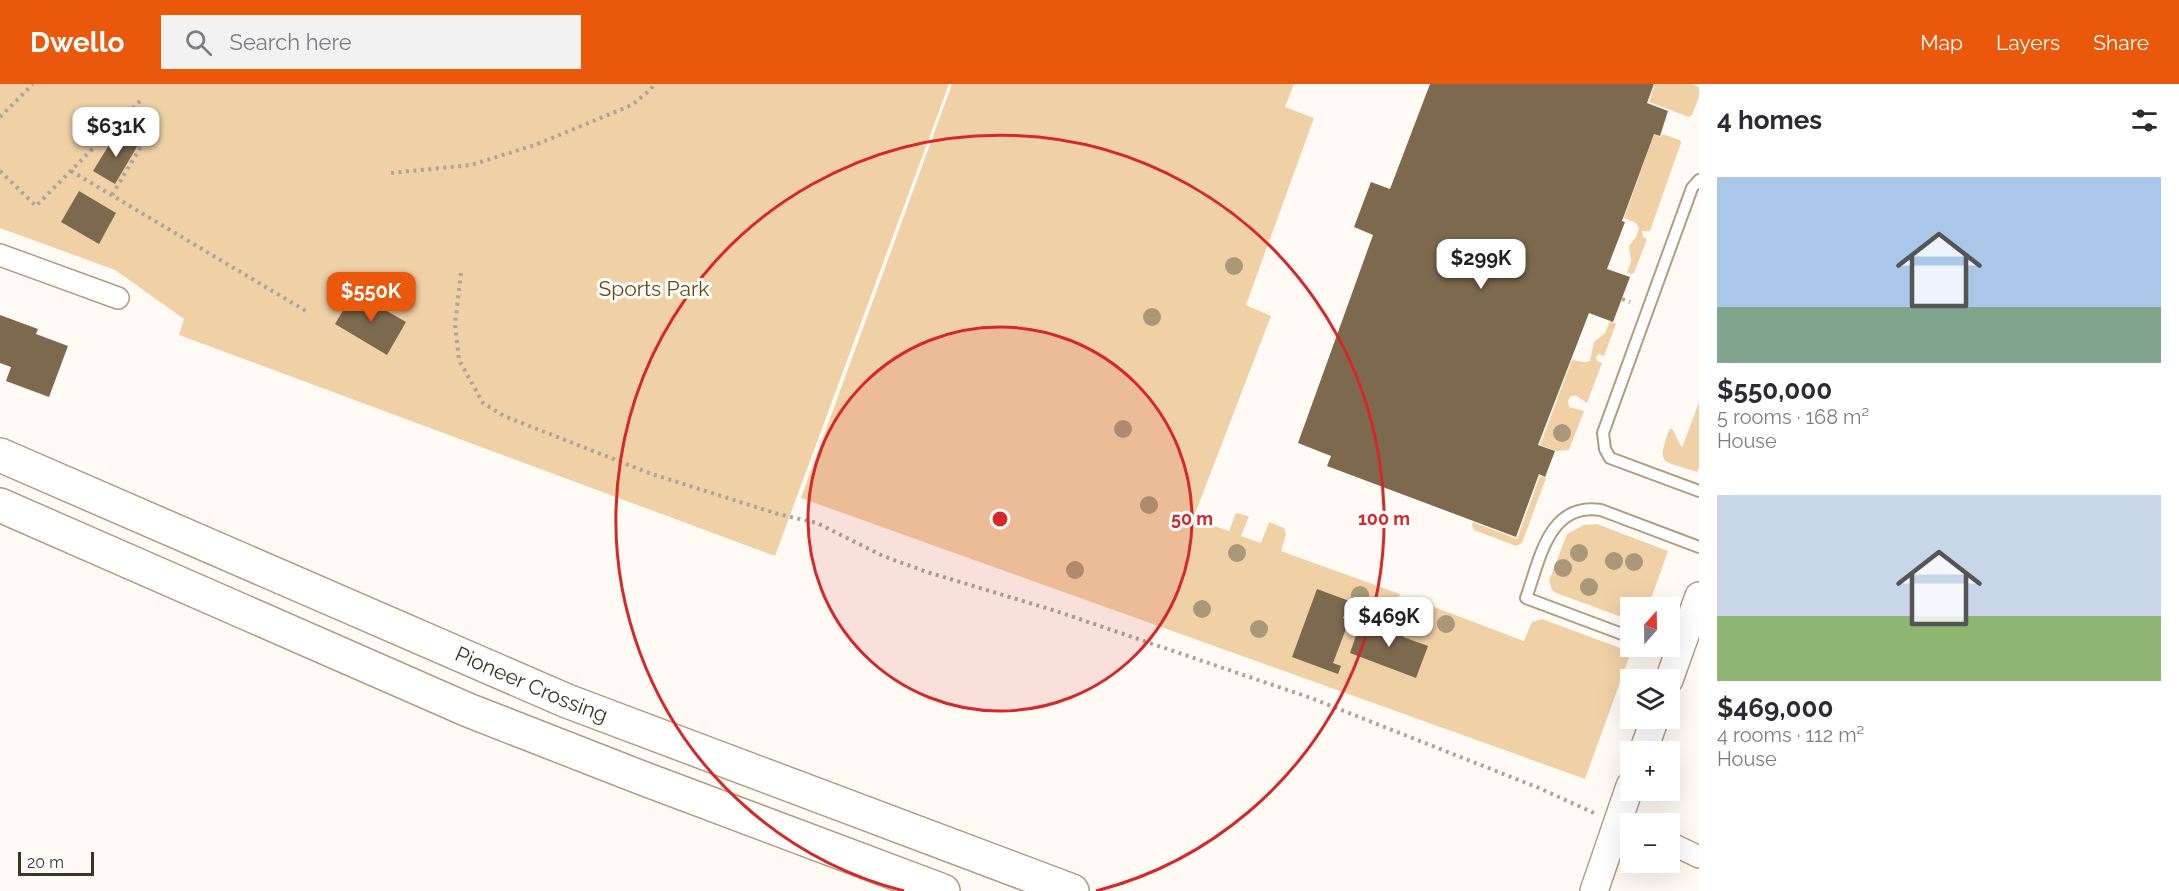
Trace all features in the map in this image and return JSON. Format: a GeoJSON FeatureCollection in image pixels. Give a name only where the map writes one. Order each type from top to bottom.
{"type":"FeatureCollection","features":[{"type":"Feature","properties":{"kind":"highway","name":"Pioneer Crossing"},"geometry":{"type":"LineString","coordinates":[[0,455],[567,701],[1072,891]]}},
{"type":"Feature","properties":{"kind":"highway"},"geometry":{"type":"LineString","coordinates":[[0,505],[468,710],[943,891]]}},
{"type":"Feature","properties":{"kind":"street"},"geometry":{"type":"LineString","coordinates":[[0,255],[118,298]]}},
{"type":"Feature","properties":{"kind":"street"},"geometry":{"type":"LineString","coordinates":[[1667,660],[1699,596]]}},
{"type":"Feature","properties":{"kind":"street"},"geometry":{"type":"LineString","coordinates":[[1594,891],[1620,835]]}},
{"type":"Feature","properties":{"kind":"street"},"geometry":{"type":"LineString","coordinates":[[1680,848],[1699,857]]}},
{"type":"Feature","properties":{"kind":"lane"},"geometry":{"type":"LineString","coordinates":[[1699,180],[1692,188],[1602,433],[1605,449],[1610,458],[1699,491]]}},
{"type":"Feature","properties":{"kind":"lane"},"geometry":{"type":"LineString","coordinates":[[1620,633],[1526,598],[1548,538],[1560,520],[1579,510],[1600,510],[1699,547]]}},
{"type":"Feature","properties":{"kind":"path"},"geometry":{"type":"LineString","coordinates":[[0,117],[33,84]]}},
{"type":"Feature","properties":{"kind":"path"},"geometry":{"type":"LineString","coordinates":[[391,172],[471,165],[535,145],[632,105],[654,84]]}},
{"type":"Feature","properties":{"kind":"path"},"geometry":{"type":"LineString","coordinates":[[0,171],[36,206],[143,98]]}},
{"type":"Feature","properties":{"kind":"path"},"geometry":{"type":"LineString","coordinates":[[112,195],[155,123]]}},
{"type":"Feature","properties":{"kind":"path"},"geometry":{"type":"LineString","coordinates":[[71,171],[306,310]]}},
{"type":"Feature","properties":{"kind":"path"},"geometry":{"type":"LineString","coordinates":[[461,273],[455,324],[459,360],[483,403],[504,416],[649,473],[778,514],[817,523],[883,556],[927,572],[1056,611],[1321,702],[1539,788],[1620,824]]}},
{"type":"Feature","properties":{"kind":"path"},"geometry":{"type":"LineString","coordinates":[[1622,299],[1630,302]]}},
{"type":"Feature","properties":{"kind":"green space","name":"Sports Park"},"geometry":{"type":"Polygon","coordinates":[[[0,84],[949,84],[775,556],[179,335],[184,319],[115,270],[0,228],[0,84]]]}},
{"type":"Feature","properties":{"kind":"green space"},"geometry":{"type":"Polygon","coordinates":[[[952,84],[1294,84],[1285,107],[1314,118],[1246,305],[1271,316],[1193,519],[1229,531],[1236,513],[1249,516],[1241,536],[1261,543],[1269,522],[1284,528],[1286,534],[1281,551],[1400,594],[1388,626],[1406,634],[1418,601],[1524,641],[1532,622],[1542,619],[1620,648],[1620,657],[1629,657],[1625,669],[1620,669],[1620,682],[1585,779],[801,498],[952,84]]]}},
{"type":"Feature","properties":{"kind":"green space"},"geometry":{"type":"Polygon","coordinates":[[[1655,84],[1691,84],[1699,87],[1699,97],[1692,115],[1689,117],[1649,102],[1655,84]]]}},
{"type":"Feature","properties":{"kind":"green space"},"geometry":{"type":"Polygon","coordinates":[[[1654,134],[1680,140],[1681,143],[1650,231],[1642,231],[1643,237],[1647,239],[1634,273],[1631,274],[1627,273],[1631,261],[1629,246],[1639,228],[1636,223],[1624,218],[1654,134]]]}},
{"type":"Feature","properties":{"kind":"green space"},"geometry":{"type":"Polygon","coordinates":[[[1610,321],[1616,324],[1604,356],[1599,354],[1596,357],[1597,361],[1602,363],[1587,403],[1575,395],[1568,401],[1569,407],[1584,411],[1569,450],[1556,451],[1540,445],[1572,360],[1590,361],[1594,342],[1605,333],[1610,321]]]}},
{"type":"Feature","properties":{"kind":"green space"},"geometry":{"type":"Polygon","coordinates":[[[1699,402],[1699,468],[1697,472],[1665,460],[1663,450],[1670,428],[1682,448],[1699,402]]]}},
{"type":"Feature","properties":{"kind":"green space"},"geometry":{"type":"Polygon","coordinates":[[[1540,476],[1546,478],[1522,543],[1516,546],[1474,530],[1473,522],[1517,539],[1540,476]]]}},
{"type":"Feature","properties":{"kind":"green space"},"geometry":{"type":"Polygon","coordinates":[[[1597,524],[1668,551],[1652,597],[1620,597],[1620,616],[1552,590],[1549,581],[1567,534],[1584,525],[1597,524]]]}},
{"type":"Feature","properties":{"kind":"building"},"geometry":{"type":"Polygon","coordinates":[[[1430,84],[1654,84],[1647,103],[1668,111],[1660,136],[1654,134],[1607,269],[1630,277],[1613,322],[1589,313],[1538,445],[1555,451],[1545,477],[1539,474],[1516,537],[1327,466],[1331,456],[1298,443],[1373,235],[1354,227],[1371,182],[1390,189],[1430,84]]]}},
{"type":"Feature","properties":{"kind":"building"},"geometry":{"type":"Polygon","coordinates":[[[117,132],[138,145],[115,184],[93,171],[117,132]]]}},
{"type":"Feature","properties":{"kind":"building"},"geometry":{"type":"Polygon","coordinates":[[[79,191],[116,213],[99,244],[61,222],[79,191]]]}},
{"type":"Feature","properties":{"kind":"building"},"geometry":{"type":"Polygon","coordinates":[[[354,292],[406,322],[387,355],[335,324],[354,292]]]}},
{"type":"Feature","properties":{"kind":"building"},"geometry":{"type":"Polygon","coordinates":[[[0,315],[38,329],[36,334],[68,346],[49,397],[6,381],[11,367],[0,363],[0,315]]]}},
{"type":"Feature","properties":{"kind":"building"},"geometry":{"type":"Polygon","coordinates":[[[1317,589],[1360,605],[1357,614],[1346,610],[1343,618],[1349,621],[1333,663],[1341,666],[1338,674],[1292,657],[1317,589]]]}},
{"type":"Feature","properties":{"kind":"building"},"geometry":{"type":"Polygon","coordinates":[[[1361,621],[1389,632],[1393,622],[1406,626],[1403,637],[1428,646],[1416,678],[1350,653],[1361,621]]]}}]}
